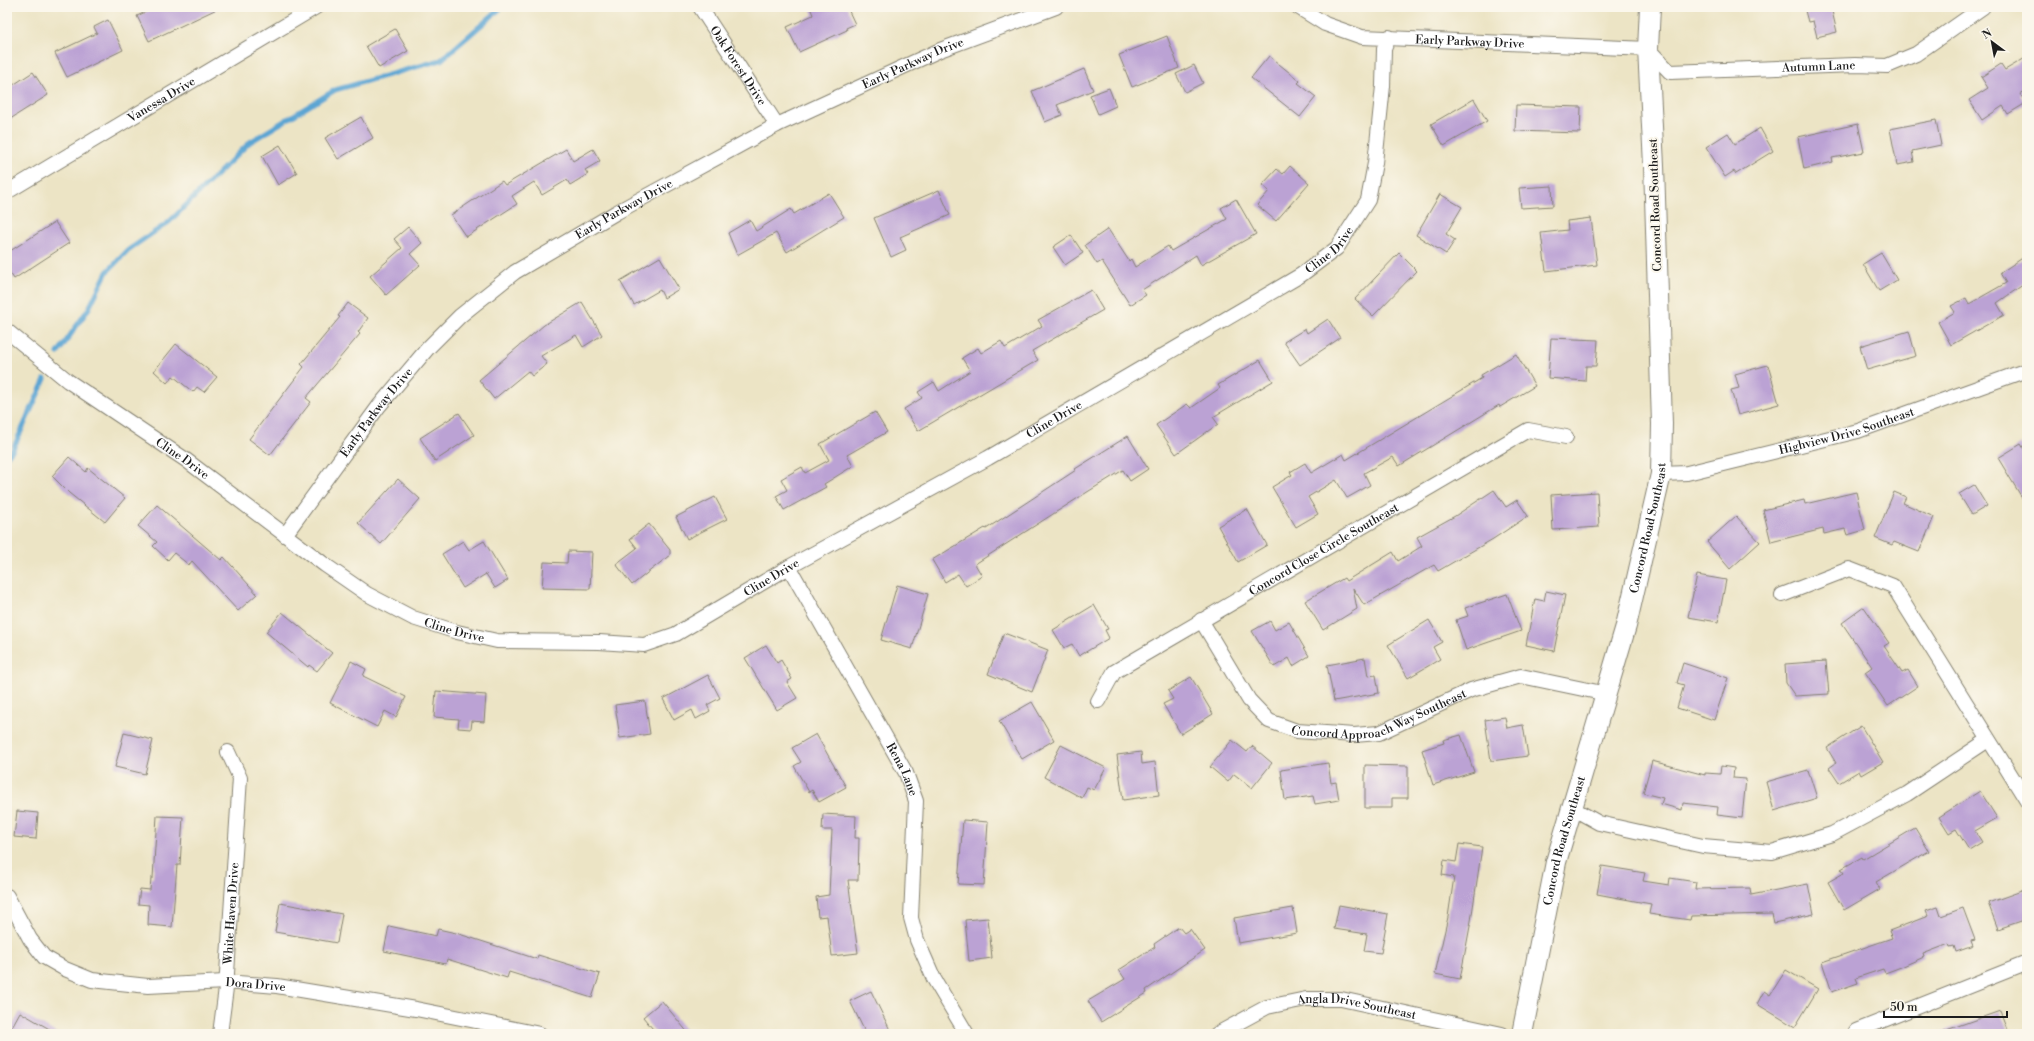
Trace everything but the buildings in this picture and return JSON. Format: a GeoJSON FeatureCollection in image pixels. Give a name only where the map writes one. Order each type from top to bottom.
{"type":"FeatureCollection","features":[{"type":"Feature","properties":{"kind":"street","name":"Vanessa Drive"},"geometry":{"type":"LineString","coordinates":[[7,192],[316,7]]}},
{"type":"Feature","properties":{"kind":"street","name":"Oak Forest Drive"},"geometry":{"type":"LineString","coordinates":[[700,7],[777,125]]}},
{"type":"Feature","properties":{"kind":"street","name":"Early Parkway Drive"},"geometry":{"type":"LineString","coordinates":[[285,535],[379,406],[428,348],[460,316],[515,272],[617,212],[777,125],[940,50],[1056,7]]}},
{"type":"Feature","properties":{"kind":"street","name":"Early Parkway Drive"},"geometry":{"type":"LineString","coordinates":[[1298,7],[1325,24],[1362,37],[1648,49]]}},
{"type":"Feature","properties":{"kind":"street","name":"Concord Road Southeast"},"geometry":{"type":"LineString","coordinates":[[1522,1034],[1556,862],[1626,626],[1661,474],[1662,424],[1655,196],[1648,49],[1650,7]]}},
{"type":"Feature","properties":{"kind":"street","name":"Autumn Lane"},"geometry":{"type":"LineString","coordinates":[[1648,49],[1670,72],[1855,65],[1887,66],[1916,54],[1980,8]]}},
{"type":"Feature","properties":{"kind":"street","name":"Cline Drive"},"geometry":{"type":"LineString","coordinates":[[7,331],[68,381],[186,460],[285,535],[367,594],[413,618],[456,632],[497,641],[599,642],[644,645],[676,634],[789,567],[988,458],[1301,274],[1337,248],[1368,200],[1376,163],[1384,86],[1384,50],[1389,37]]}},
{"type":"Feature","properties":{"kind":"street","name":"Highview Drive Southeast"},"geometry":{"type":"LineString","coordinates":[[1661,474],[1687,473],[1858,431],[2027,370]]}},
{"type":"Feature","properties":{"kind":"street","name":"Concord Close Circle Southeast"},"geometry":{"type":"LineString","coordinates":[[1098,701],[1114,672],[1528,430],[1566,437]]}},
{"type":"Feature","properties":{"kind":"street","name":"Rena Lane"},"geometry":{"type":"LineString","coordinates":[[789,567],[906,773],[916,802],[911,918],[917,940],[934,979],[967,1034]]}},
{"type":"Feature","properties":{"kind":"street"},"geometry":{"type":"LineString","coordinates":[[1782,595],[1849,569],[1892,586],[2027,801]]}},
{"type":"Feature","properties":{"kind":"street","name":"Concord Approach Way Southeast"},"geometry":{"type":"LineString","coordinates":[[1201,620],[1249,700],[1269,721],[1297,731],[1354,735],[1379,733],[1471,690],[1521,676],[1607,694]]}},
{"type":"Feature","properties":{"kind":"street"},"geometry":{"type":"LineString","coordinates":[[1572,808],[1599,823],[1703,846],[1772,852],[1832,834],[1907,794],[1988,740]]}},
{"type":"Feature","properties":{"kind":"street","name":"White Haven Drive"},"geometry":{"type":"LineString","coordinates":[[220,1034],[237,841],[240,778],[228,752]]}},
{"type":"Feature","properties":{"kind":"street","name":"Dora Drive"},"geometry":{"type":"LineString","coordinates":[[7,896],[30,939],[44,957],[64,969],[92,980],[148,986],[225,982],[278,986],[416,1009],[540,1034]]}},
{"type":"Feature","properties":{"kind":"street"},"geometry":{"type":"LineString","coordinates":[[1856,1031],[2027,963]]}},
{"type":"Feature","properties":{"kind":"street","name":"Angla Drive Southeast"},"geometry":{"type":"LineString","coordinates":[[1217,1034],[1267,1007],[1306,999],[1340,999],[1502,1034]]}},
{"type":"Feature","properties":{"kind":"waterway"},"geometry":{"type":"LineString","coordinates":[[58,353],[89,308],[107,272],[128,250],[169,222],[250,142],[335,90],[441,60],[502,7]]}},
{"type":"Feature","properties":{"kind":"waterway"},"geometry":{"type":"LineString","coordinates":[[7,456],[13,449],[45,379]]}}]}
